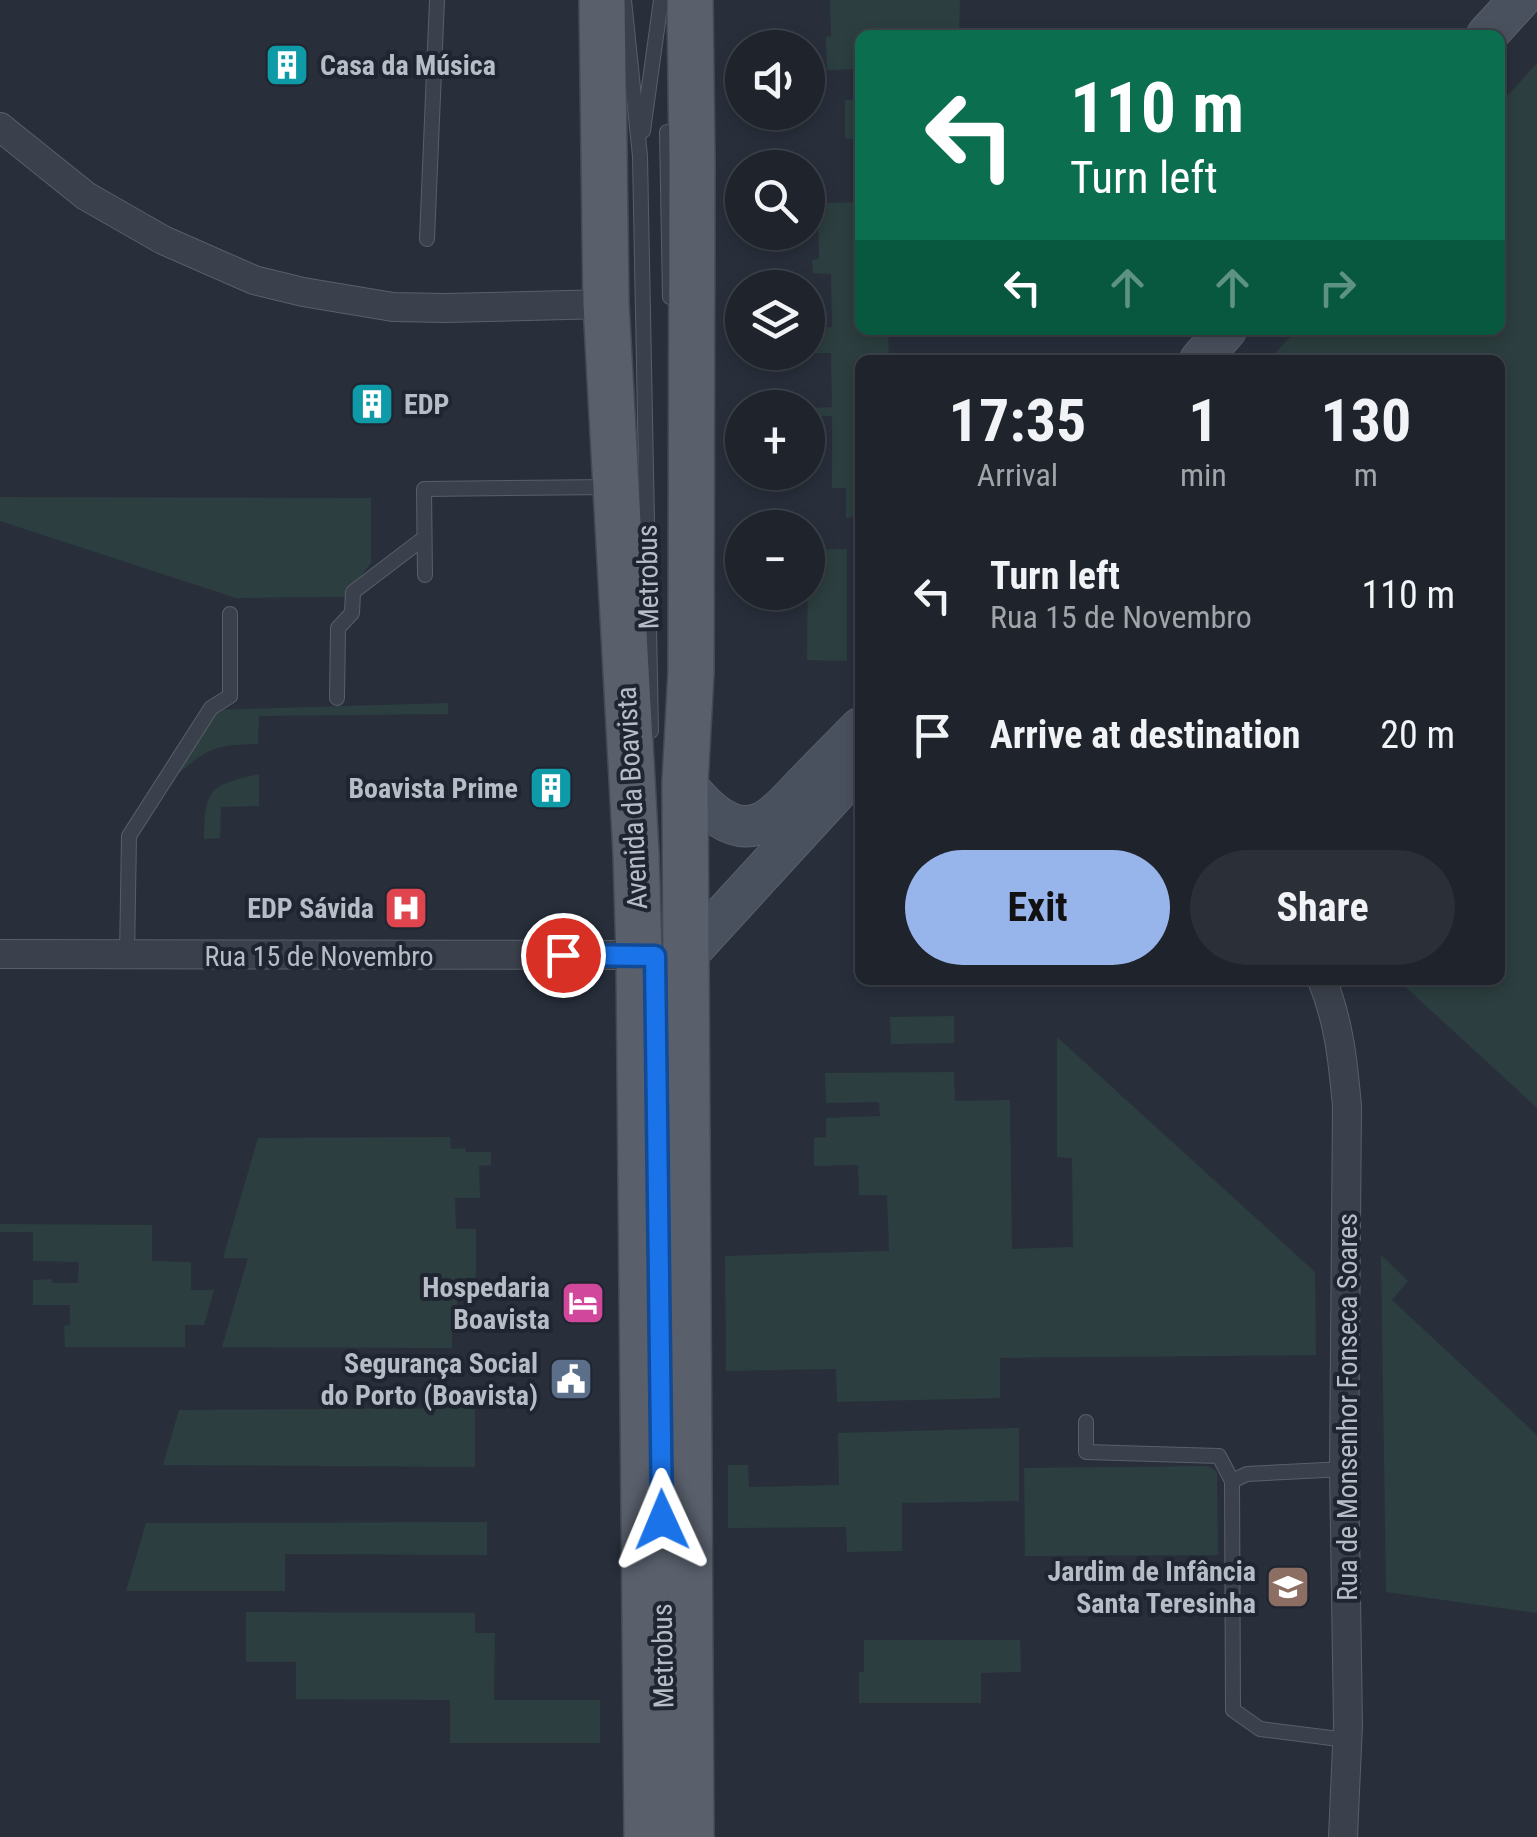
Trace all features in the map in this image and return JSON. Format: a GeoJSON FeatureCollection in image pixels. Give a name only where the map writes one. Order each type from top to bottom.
{"type":"FeatureCollection","features":[{"type":"Feature","properties":{"kind":"main road","name":"Avenida da Boavista"},"geometry":{"type":"LineString","coordinates":[[602,0],[606,304],[636,853],[647,1837]]}},
{"type":"Feature","properties":{"kind":"main road","name":"Avenida da Boavista"},"geometry":{"type":"LineString","coordinates":[[690,0],[690,672],[685,783],[691,1837]]}},
{"type":"Feature","properties":{"kind":"main road"},"geometry":{"type":"LineString","coordinates":[[638,955],[686,938]]}},
{"type":"Feature","properties":{"kind":"street"},"geometry":{"type":"LineString","coordinates":[[1492,30],[1519,0]]}},
{"type":"Feature","properties":{"kind":"street"},"geometry":{"type":"LineString","coordinates":[[0,127],[86,196],[163,240],[254,280],[393,306],[606,304]]}},
{"type":"Feature","properties":{"kind":"street"},"geometry":{"type":"LineString","coordinates":[[1204,355],[1222,335]]}},
{"type":"Feature","properties":{"kind":"street"},"geometry":{"type":"LineString","coordinates":[[685,783],[703,806],[728,822],[762,824],[855,733]]}},
{"type":"Feature","properties":{"kind":"street"},"geometry":{"type":"LineString","coordinates":[[686,938],[855,771]]}},
{"type":"Feature","properties":{"kind":"street"},"geometry":{"type":"LineString","coordinates":[[686,938],[780,809]]}},
{"type":"Feature","properties":{"kind":"street","name":"Rua 15 de Novembro"},"geometry":{"type":"LineString","coordinates":[[0,954],[638,955]]}},
{"type":"Feature","properties":{"kind":"street","name":"Rua de Monsenhor Fonseca Soares"},"geometry":{"type":"LineString","coordinates":[[1324,985],[1334,1008],[1346,1106],[1347,1740],[1343,1837]]}},
{"type":"Feature","properties":{"kind":"lane"},"geometry":{"type":"LineString","coordinates":[[427,240],[437,0]]}},
{"type":"Feature","properties":{"kind":"lane","name":"Metrobus"},"geometry":{"type":"LineString","coordinates":[[624,0],[640,156],[652,738]]}},
{"type":"Feature","properties":{"kind":"lane","name":"Metrobus"},"geometry":{"type":"LineString","coordinates":[[640,156],[661,0]]}},
{"type":"Feature","properties":{"kind":"lane"},"geometry":{"type":"LineString","coordinates":[[667,132],[671,318]]}},
{"type":"Feature","properties":{"kind":"lane"},"geometry":{"type":"LineString","coordinates":[[677,416],[690,672]]}},
{"type":"Feature","properties":{"kind":"lane"},"geometry":{"type":"LineString","coordinates":[[424,574],[424,489],[616,487]]}},
{"type":"Feature","properties":{"kind":"lane"},"geometry":{"type":"LineString","coordinates":[[337,698],[338,628],[352,613],[352,592],[424,538]]}},
{"type":"Feature","properties":{"kind":"lane"},"geometry":{"type":"LineString","coordinates":[[127,956],[129,836],[211,708],[230,696],[230,614]]}},
{"type":"Feature","properties":{"kind":"lane"},"geometry":{"type":"LineString","coordinates":[[1086,1422],[1086,1452],[1219,1456],[1232,1481],[1233,1710],[1260,1729],[1347,1740]]}},
{"type":"Feature","properties":{"kind":"lane"},"geometry":{"type":"LineString","coordinates":[[1232,1481],[1247,1474],[1344,1469]]}},
{"type":"Feature","properties":{"kind":"shaded area"},"geometry":{"type":"Polygon","coordinates":[[[830,0],[960,0],[959,30],[855,30],[855,69],[827,70],[826,37],[831,36],[830,0]]]}},
{"type":"Feature","properties":{"kind":"shaded area"},"geometry":{"type":"Polygon","coordinates":[[[1537,63],[1537,1108],[1403,985],[1505,985],[1505,355],[1274,355],[1292,335],[1505,335],[1505,98],[1537,63]]]}},
{"type":"Feature","properties":{"kind":"shaded area"},"geometry":{"type":"Polygon","coordinates":[[[845,100],[855,100],[855,139],[845,139],[845,100]]]}},
{"type":"Feature","properties":{"kind":"shaded area"},"geometry":{"type":"Polygon","coordinates":[[[855,202],[855,335],[888,335],[889,355],[855,355],[855,517],[846,518],[846,488],[832,488],[832,416],[825,416],[825,407],[832,407],[831,353],[825,353],[825,327],[832,327],[831,274],[813,270],[812,260],[819,259],[819,250],[825,250],[825,203],[855,202]]]}},
{"type":"Feature","properties":{"kind":"shaded area"},"geometry":{"type":"Polygon","coordinates":[[[0,497],[371,498],[371,563],[345,597],[236,598],[0,521],[0,497]]]}},
{"type":"Feature","properties":{"kind":"shaded area"},"geometry":{"type":"Polygon","coordinates":[[[847,549],[847,661],[807,660],[807,610],[825,610],[825,550],[847,549]]]}},
{"type":"Feature","properties":{"kind":"shaded area"},"geometry":{"type":"Polygon","coordinates":[[[448,703],[448,714],[259,716],[258,744],[214,749],[177,775],[215,710],[448,703]]]}},
{"type":"Feature","properties":{"kind":"shaded area"},"geometry":{"type":"Polygon","coordinates":[[[259,774],[259,806],[221,807],[220,838],[204,839],[206,809],[213,792],[229,782],[259,774]]]}},
{"type":"Feature","properties":{"kind":"shaded area"},"geometry":{"type":"Polygon","coordinates":[[[954,1016],[954,1043],[891,1044],[890,1017],[954,1016]]]}},
{"type":"Feature","properties":{"kind":"shaded area"},"geometry":{"type":"Polygon","coordinates":[[[1057,1037],[1315,1272],[1316,1355],[1000,1358],[1000,1398],[837,1402],[836,1369],[726,1371],[725,1256],[889,1251],[887,1195],[859,1195],[858,1165],[814,1166],[814,1138],[826,1137],[826,1118],[880,1116],[879,1102],[826,1103],[825,1073],[954,1072],[955,1101],[1010,1100],[1012,1249],[1073,1247],[1072,1158],[1057,1157],[1057,1037]]]}},
{"type":"Feature","properties":{"kind":"shaded area"},"geometry":{"type":"Polygon","coordinates":[[[450,1137],[451,1149],[491,1152],[491,1165],[479,1166],[480,1198],[455,1198],[456,1229],[476,1229],[476,1285],[457,1285],[452,1348],[222,1347],[248,1258],[223,1258],[258,1138],[450,1137]]]}},
{"type":"Feature","properties":{"kind":"shaded area"},"geometry":{"type":"Polygon","coordinates":[[[0,1224],[152,1225],[152,1261],[191,1262],[191,1290],[214,1290],[204,1325],[185,1325],[185,1347],[65,1347],[64,1326],[70,1325],[70,1305],[33,1305],[33,1280],[78,1283],[79,1262],[33,1261],[33,1232],[0,1232],[0,1224]]]}},
{"type":"Feature","properties":{"kind":"shaded area"},"geometry":{"type":"Polygon","coordinates":[[[1381,1255],[1408,1281],[1392,1300],[1537,1435],[1537,1613],[1386,1592],[1381,1255]]]}},
{"type":"Feature","properties":{"kind":"shaded area"},"geometry":{"type":"Polygon","coordinates":[[[475,1408],[475,1467],[163,1465],[179,1410],[475,1408]]]}},
{"type":"Feature","properties":{"kind":"shaded area"},"geometry":{"type":"Polygon","coordinates":[[[1019,1428],[1019,1501],[902,1503],[902,1551],[847,1552],[846,1527],[728,1528],[728,1465],[748,1465],[749,1487],[839,1485],[838,1433],[1019,1428]]]}},
{"type":"Feature","properties":{"kind":"shaded area"},"geometry":{"type":"Polygon","coordinates":[[[1208,1466],[1217,1472],[1218,1555],[1025,1556],[1024,1468],[1208,1466]]]}},
{"type":"Feature","properties":{"kind":"shaded area"},"geometry":{"type":"Polygon","coordinates":[[[487,1522],[487,1555],[285,1554],[285,1591],[126,1591],[146,1523],[487,1522]]]}},
{"type":"Feature","properties":{"kind":"shaded area"},"geometry":{"type":"Polygon","coordinates":[[[246,1612],[475,1613],[475,1633],[495,1633],[494,1700],[600,1700],[600,1743],[450,1743],[450,1700],[296,1699],[296,1662],[246,1662],[246,1612]]]}},
{"type":"Feature","properties":{"kind":"shaded area"},"geometry":{"type":"Polygon","coordinates":[[[864,1640],[1020,1640],[1021,1672],[981,1673],[981,1703],[859,1703],[864,1640]]]}},
{"type":"Feature","properties":{"kind":"place","name":"Casa da Música"},"geometry":{"type":"Point","coordinates":[287,65]}},
{"type":"Feature","properties":{"kind":"place","name":"EDP"},"geometry":{"type":"Point","coordinates":[372,404]}},
{"type":"Feature","properties":{"kind":"place","name":"Boavista Prime"},"geometry":{"type":"Point","coordinates":[551,788]}},
{"type":"Feature","properties":{"kind":"place","name":"EDP Sávida"},"geometry":{"type":"Point","coordinates":[406,908]}},
{"type":"Feature","properties":{"kind":"place","name":"Hospedaria Boavista"},"geometry":{"type":"Point","coordinates":[583,1303]}},
{"type":"Feature","properties":{"kind":"place","name":"Segurança Social do Porto (Boavista)"},"geometry":{"type":"Point","coordinates":[571,1379]}},
{"type":"Feature","properties":{"kind":"place","name":"Jardim de Infância Santa Teresinha"},"geometry":{"type":"Point","coordinates":[1288,1587]}},
{"type":"Feature","properties":{"kind":"route"},"geometry":{"type":"LineString","coordinates":[[563,955],[655,956],[662,1520]]}}]}
